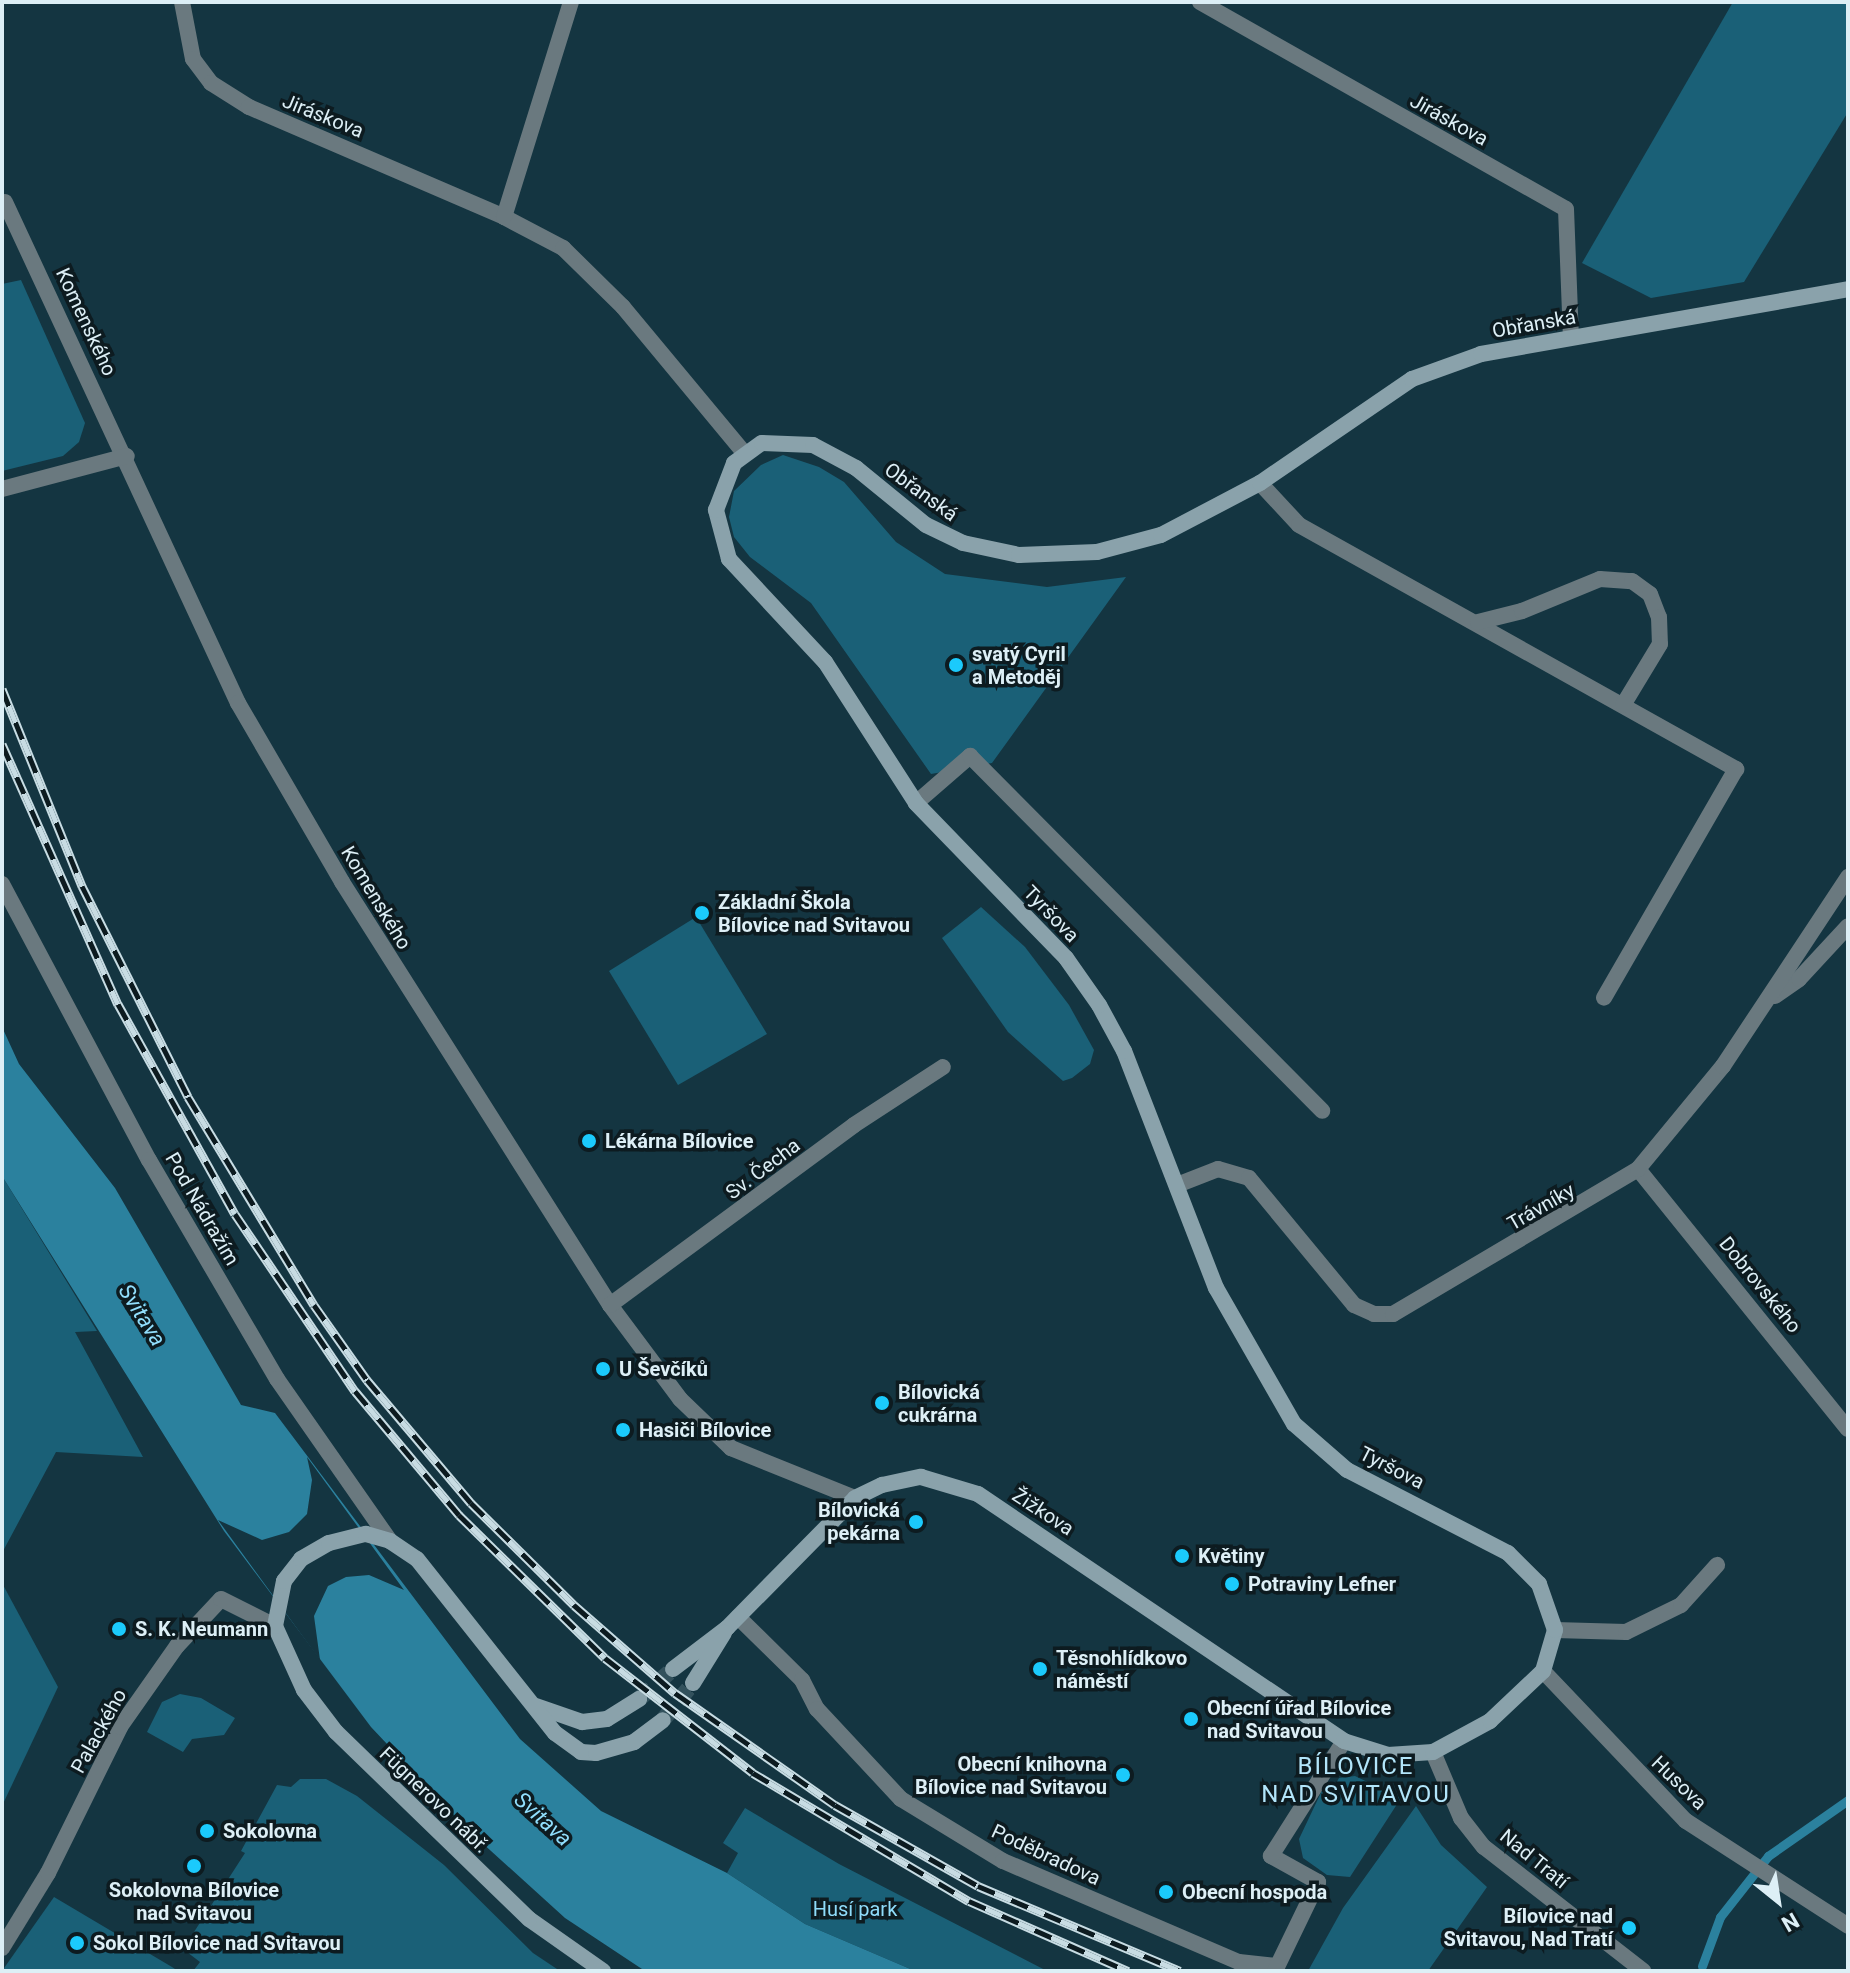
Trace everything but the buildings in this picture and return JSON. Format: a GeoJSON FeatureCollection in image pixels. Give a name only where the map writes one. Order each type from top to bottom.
{"type":"FeatureCollection","features":[{"type":"Feature","properties":{"kind":"main road","name":"Obřanská"},"geometry":{"type":"LineString","coordinates":[[745,454],[778,441],[813,445],[842,459],[946,536],[1019,555],[1078,554],[1138,543],[1260,483],[1412,379],[1481,354],[1848,289]]}},
{"type":"Feature","properties":{"kind":"main road","name":"Tyršova"},"geometry":{"type":"LineString","coordinates":[[745,454],[724,479],[717,499],[723,547],[737,569],[825,662],[916,803],[1066,958],[1099,1005],[1124,1051],[1216,1288],[1294,1424],[1347,1470],[1508,1553],[1539,1584],[1555,1630]]}},
{"type":"Feature","properties":{"kind":"main road","name":"Žižkova"},"geometry":{"type":"LineString","coordinates":[[733,1622],[855,1498],[882,1485],[921,1477],[978,1494],[1344,1741]]}},
{"type":"Feature","properties":{"kind":"main road"},"geometry":{"type":"LineString","coordinates":[[275,1626],[284,1581],[301,1559],[329,1543],[366,1534],[390,1541],[417,1559],[555,1733],[581,1752],[596,1753],[634,1742],[663,1720]]}},
{"type":"Feature","properties":{"kind":"main road"},"geometry":{"type":"LineString","coordinates":[[673,1669],[733,1622]]}},
{"type":"Feature","properties":{"kind":"main road"},"geometry":{"type":"LineString","coordinates":[[693,1683],[733,1622]]}},
{"type":"Feature","properties":{"kind":"main road","name":"Fügnerovo nábř."},"geometry":{"type":"LineString","coordinates":[[275,1626],[304,1690],[336,1732],[529,1919],[603,1971]]}},
{"type":"Feature","properties":{"kind":"main road"},"geometry":{"type":"LineString","coordinates":[[1344,1741],[1388,1755],[1433,1752],[1490,1721],[1543,1671],[1555,1630]]}},
{"type":"Feature","properties":{"kind":"main road"},"geometry":{"type":"LineString","coordinates":[[535,1706],[582,1722],[607,1719],[639,1699]]}},
{"type":"Feature","properties":{"kind":"street","name":"Jiráskova"},"geometry":{"type":"LineString","coordinates":[[182,2],[193,59],[211,83],[249,107],[504,217],[563,248],[623,307],[745,454]]}},
{"type":"Feature","properties":{"kind":"street"},"geometry":{"type":"LineString","coordinates":[[504,217],[571,2]]}},
{"type":"Feature","properties":{"kind":"street","name":"Jiráskova"},"geometry":{"type":"LineString","coordinates":[[1200,2],[1566,209],[1571,337]]}},
{"type":"Feature","properties":{"kind":"street","name":"Komenského"},"geometry":{"type":"LineString","coordinates":[[5,202],[127,456],[238,703],[342,882],[610,1305],[680,1399],[731,1448],[855,1498]]}},
{"type":"Feature","properties":{"kind":"street"},"geometry":{"type":"LineString","coordinates":[[2,489],[127,456]]}},
{"type":"Feature","properties":{"kind":"street"},"geometry":{"type":"LineString","coordinates":[[1260,483],[1299,525],[1478,622],[1736,769],[1604,998]]}},
{"type":"Feature","properties":{"kind":"street"},"geometry":{"type":"LineString","coordinates":[[1478,622],[1522,611],[1600,579],[1632,581],[1650,594],[1659,617],[1660,644],[1623,705]]}},
{"type":"Feature","properties":{"kind":"street"},"geometry":{"type":"LineString","coordinates":[[916,803],[970,756],[1322,1111]]}},
{"type":"Feature","properties":{"kind":"street","name":"Trávníky"},"geometry":{"type":"LineString","coordinates":[[1177,1185],[1218,1169],[1249,1178],[1354,1305],[1374,1314],[1393,1314],[1638,1169],[1714,1078],[1768,1002],[1848,877]]}},
{"type":"Feature","properties":{"kind":"street","name":"Pod Nádražím"},"geometry":{"type":"LineString","coordinates":[[2,884],[149,1160],[277,1379],[390,1541]]}},
{"type":"Feature","properties":{"kind":"street"},"geometry":{"type":"LineString","coordinates":[[1768,1002],[1799,979],[1848,926]]}},
{"type":"Feature","properties":{"kind":"street","name":"Sv. Čecha"},"geometry":{"type":"LineString","coordinates":[[610,1305],[854,1125],[943,1067]]}},
{"type":"Feature","properties":{"kind":"street","name":"Dobrovského"},"geometry":{"type":"LineString","coordinates":[[1638,1169],[1848,1429]]}},
{"type":"Feature","properties":{"kind":"street"},"geometry":{"type":"LineString","coordinates":[[1555,1630],[1626,1632],[1681,1605],[1717,1565]]}},
{"type":"Feature","properties":{"kind":"street","name":"Palackého"},"geometry":{"type":"LineString","coordinates":[[2,1948],[48,1873],[120,1727],[177,1646],[221,1599],[275,1626]]}},
{"type":"Feature","properties":{"kind":"street","name":"Poděbradova"},"geometry":{"type":"LineString","coordinates":[[733,1622],[802,1680],[817,1709],[901,1799],[1003,1861],[1239,1962],[1276,1968]]}},
{"type":"Feature","properties":{"kind":"street","name":"Husova"},"geometry":{"type":"LineString","coordinates":[[1543,1671],[1686,1821],[1848,1926]]}},
{"type":"Feature","properties":{"kind":"street"},"geometry":{"type":"LineString","coordinates":[[1276,1968],[1318,1882],[1271,1856],[1344,1741]]}},
{"type":"Feature","properties":{"kind":"street","name":"Nad Tratí"},"geometry":{"type":"LineString","coordinates":[[1433,1752],[1461,1818],[1484,1847],[1643,1971]]}},
{"type":"Feature","properties":{"kind":"green space"},"geometry":{"type":"Polygon","coordinates":[[[1733,2],[1848,2],[1848,112],[1744,282],[1651,298],[1582,263],[1733,2]]]}},
{"type":"Feature","properties":{"kind":"green space"},"geometry":{"type":"Polygon","coordinates":[[[21,280],[85,423],[79,442],[63,456],[2,471],[2,284],[21,280]]]}},
{"type":"Feature","properties":{"kind":"green space"},"geometry":{"type":"Polygon","coordinates":[[[783,455],[819,467],[844,482],[896,542],[945,574],[1047,587],[1126,577],[992,763],[931,774],[811,603],[750,557],[734,537],[729,517],[734,491],[761,465],[783,455]]]}},
{"type":"Feature","properties":{"kind":"green space"},"geometry":{"type":"Polygon","coordinates":[[[981,907],[1025,947],[1069,1005],[1094,1050],[1090,1064],[1072,1078],[1063,1081],[1008,1032],[942,938],[981,907]]]}},
{"type":"Feature","properties":{"kind":"green space"},"geometry":{"type":"Polygon","coordinates":[[[696,917],[767,1034],[678,1085],[609,971],[696,917]]]}},
{"type":"Feature","properties":{"kind":"green space"},"geometry":{"type":"Polygon","coordinates":[[[2,1176],[97,1331],[75,1332],[143,1457],[56,1452],[2,1553],[2,1176]]]}},
{"type":"Feature","properties":{"kind":"green space"},"geometry":{"type":"Polygon","coordinates":[[[2,1583],[58,1687],[2,1806],[2,1583]]]}},
{"type":"Feature","properties":{"kind":"green space"},"geometry":{"type":"Polygon","coordinates":[[[180,1694],[201,1698],[235,1718],[224,1735],[192,1739],[183,1752],[147,1732],[162,1702],[180,1694]]]}},
{"type":"Feature","properties":{"kind":"green space"},"geometry":{"type":"Polygon","coordinates":[[[1355,1776],[1401,1798],[1350,1877],[1327,1875],[1303,1858],[1299,1839],[1326,1782],[1334,1787],[1339,1778],[1355,1776]]]}},
{"type":"Feature","properties":{"kind":"green space"},"geometry":{"type":"Polygon","coordinates":[[[300,1779],[326,1779],[357,1796],[444,1865],[533,1953],[560,1971],[193,1971],[200,1962],[183,1949],[245,1853],[241,1851],[277,1785],[291,1787],[300,1779]]]}},
{"type":"Feature","properties":{"kind":"green space"},"geometry":{"type":"Polygon","coordinates":[[[1416,1806],[1441,1845],[1487,1887],[1428,1971],[1308,1971],[1343,1908],[1416,1806]]]}},
{"type":"Feature","properties":{"kind":"green space","name":"Husí park"},"geometry":{"type":"Polygon","coordinates":[[[745,1808],[839,1864],[1047,1971],[915,1971],[805,1924],[727,1873],[738,1853],[723,1843],[745,1808]]]}},
{"type":"Feature","properties":{"kind":"green space","name":"Sokol Bílovice nad Svitavou"},"geometry":{"type":"Polygon","coordinates":[[[54,1897],[172,1967],[178,1971],[2,1971],[54,1897]]]}},
{"type":"Feature","properties":{"kind":"water","name":"Svitava"},"geometry":{"type":"Polygon","coordinates":[[[2,1027],[19,1064],[115,1188],[241,1405],[275,1413],[520,1739],[601,1811],[727,1873],[805,1924],[915,1971],[645,1971],[565,1918],[469,1831],[371,1727],[224,1531],[2,1176],[2,1027]]]}},
{"type":"Feature","properties":{"kind":"pier"},"geometry":{"type":"Polygon","coordinates":[[[307,1457],[404,1590],[369,1575],[346,1577],[328,1586],[314,1616],[320,1660],[218,1520],[262,1540],[289,1532],[307,1514],[312,1480],[307,1457]]]}},
{"type":"Feature","properties":{"kind":"waterway"},"geometry":{"type":"LineString","coordinates":[[1702,1966],[1720,1917],[1768,1856],[1848,1800]]}},
{"type":"Feature","properties":{"kind":"tunnel"},"geometry":{"type":"LineString","coordinates":[[639,1699],[673,1669]]}},
{"type":"Feature","properties":{"kind":"tunnel"},"geometry":{"type":"LineString","coordinates":[[663,1720],[693,1683]]}},
{"type":"Feature","properties":{"kind":"railway"},"geometry":{"type":"LineString","coordinates":[[2,689],[82,886],[188,1097],[314,1305],[367,1380],[471,1503],[574,1605],[675,1693],[835,1805],[978,1886],[1180,1971]]}},
{"type":"Feature","properties":{"kind":"railway"},"geometry":{"type":"LineString","coordinates":[[2,744],[118,1004],[235,1214],[355,1391],[459,1515],[605,1658],[753,1773],[969,1901],[1128,1971]]}},
{"type":"Feature","properties":{"kind":"place","name":"svatý Cyril a Metoděj"},"geometry":{"type":"Point","coordinates":[956,665]}},
{"type":"Feature","properties":{"kind":"place","name":"Základní Škola Bílovice nad Svitavou"},"geometry":{"type":"Point","coordinates":[702,913]}},
{"type":"Feature","properties":{"kind":"place","name":"Lékárna Bílovice"},"geometry":{"type":"Point","coordinates":[589,1141]}},
{"type":"Feature","properties":{"kind":"place","name":"U Ševčíků"},"geometry":{"type":"Point","coordinates":[603,1369]}},
{"type":"Feature","properties":{"kind":"place","name":"Bílovická cukrárna"},"geometry":{"type":"Point","coordinates":[882,1403]}},
{"type":"Feature","properties":{"kind":"place","name":"Hasiči Bílovice"},"geometry":{"type":"Point","coordinates":[623,1430]}},
{"type":"Feature","properties":{"kind":"place","name":"Bílovická pekárna"},"geometry":{"type":"Point","coordinates":[916,1522]}},
{"type":"Feature","properties":{"kind":"place","name":"Květiny"},"geometry":{"type":"Point","coordinates":[1182,1556]}},
{"type":"Feature","properties":{"kind":"place","name":"Potraviny Lefner"},"geometry":{"type":"Point","coordinates":[1232,1584]}},
{"type":"Feature","properties":{"kind":"place","name":"S. K. Neumann"},"geometry":{"type":"Point","coordinates":[119,1629]}},
{"type":"Feature","properties":{"kind":"place","name":"Těsnohlídkovo náměstí"},"geometry":{"type":"Point","coordinates":[1040,1669]}},
{"type":"Feature","properties":{"kind":"place","name":"Obecní úřad Bílovice nad Svitavou"},"geometry":{"type":"Point","coordinates":[1191,1719]}},
{"type":"Feature","properties":{"kind":"place","name":"Obecní knihovna Bílovice nad Svitavou"},"geometry":{"type":"Point","coordinates":[1123,1775]}},
{"type":"Feature","properties":{"kind":"place","name":"Sokolovna"},"geometry":{"type":"Point","coordinates":[207,1831]}},
{"type":"Feature","properties":{"kind":"place","name":"Sokolovna Bílovice nad Svitavou"},"geometry":{"type":"Point","coordinates":[194,1866]}},
{"type":"Feature","properties":{"kind":"place","name":"Obecní hospoda"},"geometry":{"type":"Point","coordinates":[1166,1892]}},
{"type":"Feature","properties":{"kind":"place","name":"Bílovice nad Svitavou, Nad Tratí"},"geometry":{"type":"Point","coordinates":[1629,1928]}},
{"type":"Feature","properties":{"kind":"place","name":"Sokol Bílovice nad Svitavou"},"geometry":{"type":"Point","coordinates":[77,1943]}},
{"type":"Feature","properties":{"kind":"district","name":"BÍLOVICE NAD SVITAVOU"},"geometry":{"type":"Point","coordinates":[1356,1781]}}]}
